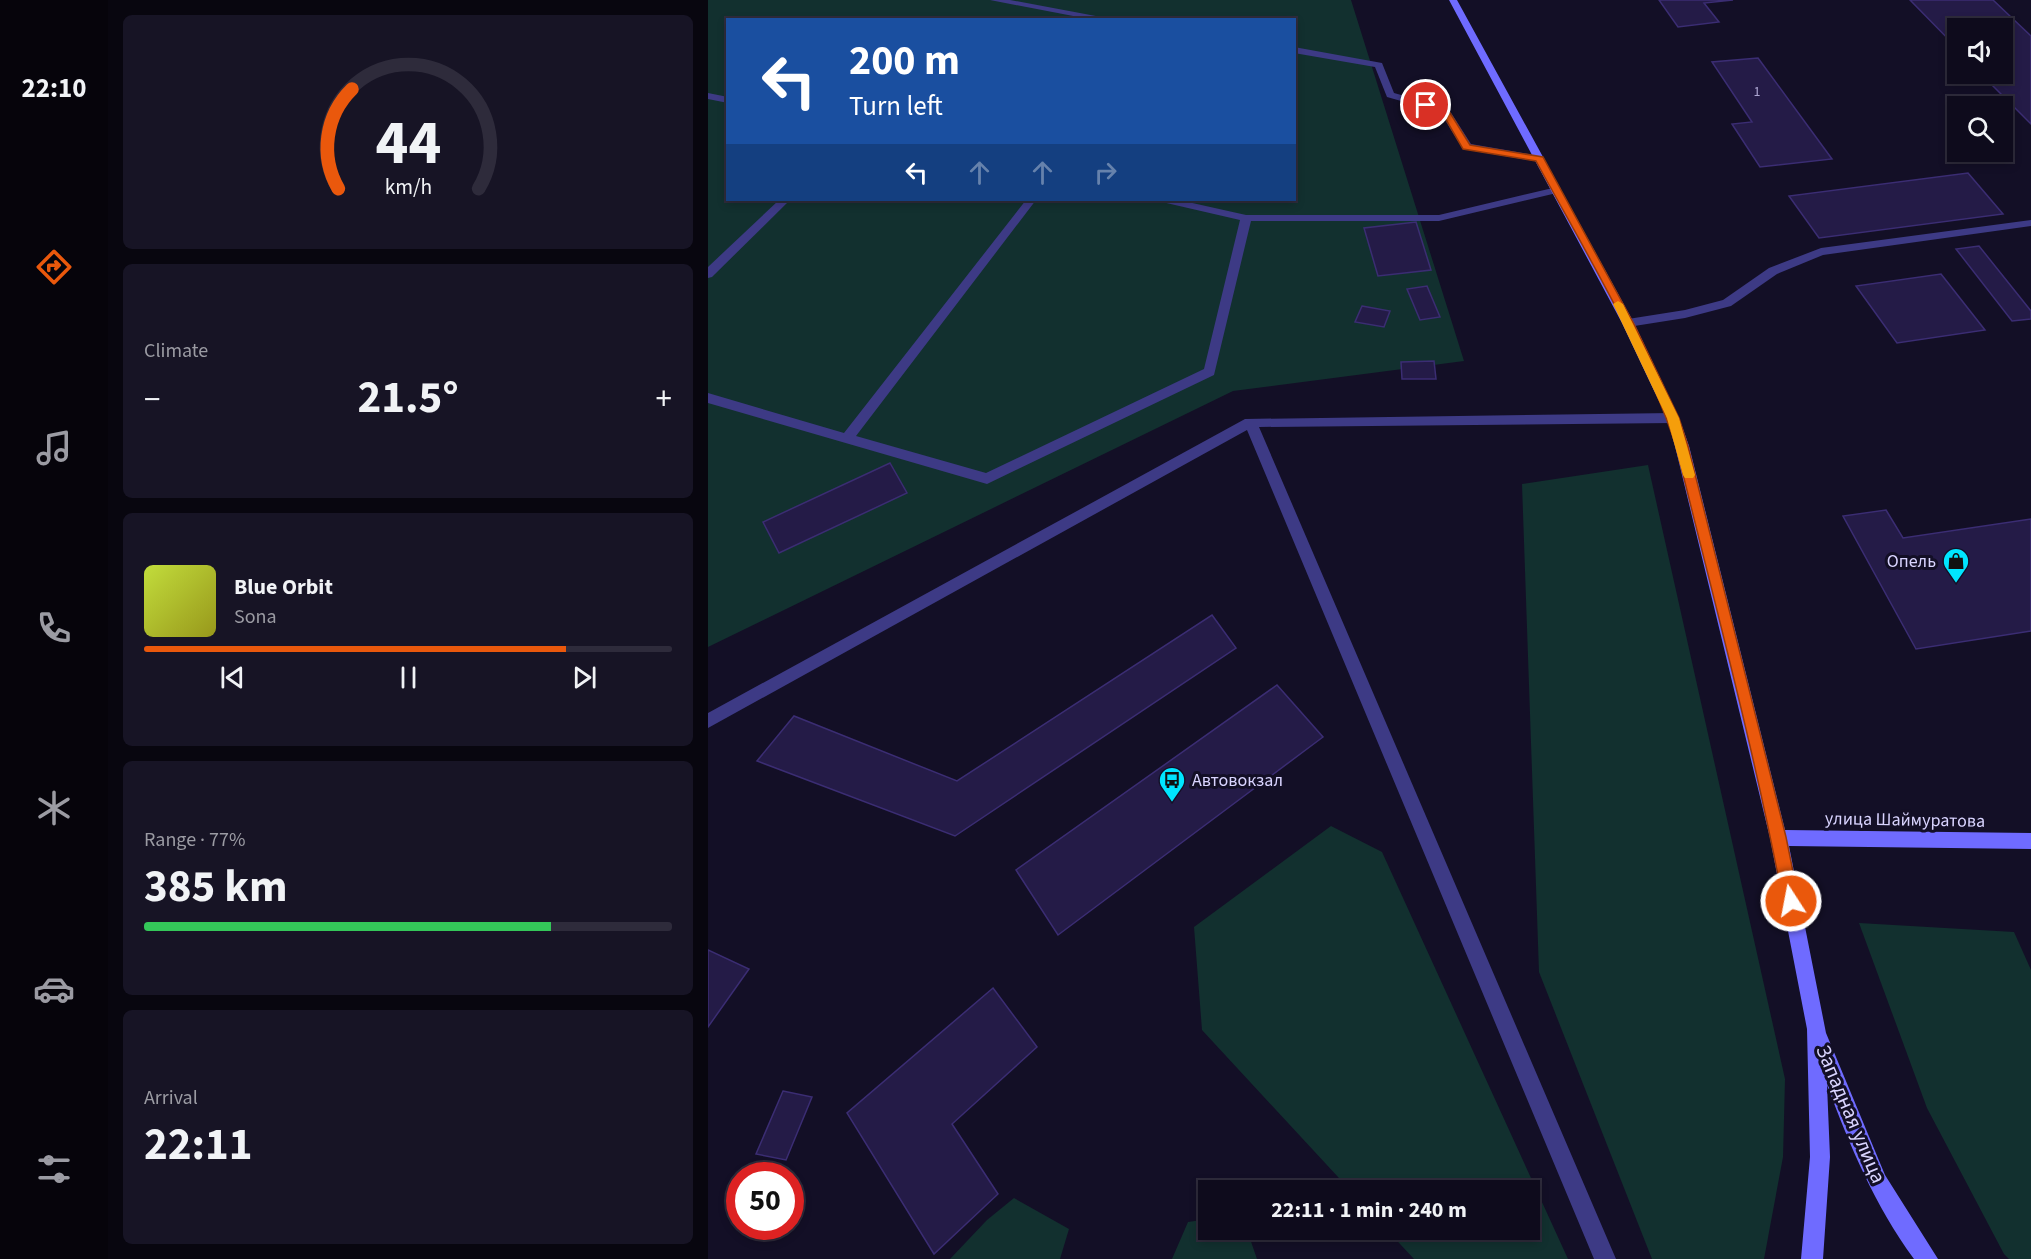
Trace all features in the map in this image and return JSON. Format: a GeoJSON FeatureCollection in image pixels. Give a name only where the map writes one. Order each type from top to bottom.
{"type":"FeatureCollection","features":[{"type":"Feature","properties":{"kind":"main road","name":"Западная улица"},"geometry":{"type":"LineString","coordinates":[[1454,0],[1628,324],[1673,418],[1682,446],[1779,837],[1816,1029],[1820,1157],[1812,1259]]}},
{"type":"Feature","properties":{"kind":"main road","name":"улица Шаймуратова"},"geometry":{"type":"LineString","coordinates":[[1779,837],[2030,843]]}},
{"type":"Feature","properties":{"kind":"main road","name":"Западная улица"},"geometry":{"type":"LineString","coordinates":[[1816,1029],[1864,1154],[1894,1209],[1927,1259]]}},
{"type":"Feature","properties":{"kind":"lane"},"geometry":{"type":"LineString","coordinates":[[994,0],[1101,18]]}},
{"type":"Feature","properties":{"kind":"lane"},"geometry":{"type":"LineString","coordinates":[[1296,50],[1379,66],[1390,95],[1444,110],[1467,147],[1540,159]]}},
{"type":"Feature","properties":{"kind":"lane"},"geometry":{"type":"LineString","coordinates":[[708,96],[726,100]]}},
{"type":"Feature","properties":{"kind":"lane"},"geometry":{"type":"LineString","coordinates":[[1170,201],[1246,218],[1439,218],[1557,190]]}},
{"type":"Feature","properties":{"kind":"lane"},"geometry":{"type":"LineString","coordinates":[[708,273],[784,201]]}},
{"type":"Feature","properties":{"kind":"lane"},"geometry":{"type":"LineString","coordinates":[[847,438],[1030,201]]}},
{"type":"Feature","properties":{"kind":"lane"},"geometry":{"type":"LineString","coordinates":[[708,398],[987,479],[1210,372],[1246,218]]}},
{"type":"Feature","properties":{"kind":"lane"},"geometry":{"type":"LineString","coordinates":[[1628,324],[1685,314],[1727,303],[1773,271],[1821,252],[2031,223]]}},
{"type":"Feature","properties":{"kind":"lane"},"geometry":{"type":"LineString","coordinates":[[708,721],[1250,422],[1673,418]]}},
{"type":"Feature","properties":{"kind":"lane"},"geometry":{"type":"LineString","coordinates":[[1250,422],[1605,1259]]}},
{"type":"Feature","properties":{"kind":"green space"},"geometry":{"type":"Polygon","coordinates":[[[708,0],[1351,0],[1464,361],[1233,391],[708,647],[708,0]]]}},
{"type":"Feature","properties":{"kind":"green space"},"geometry":{"type":"Polygon","coordinates":[[[1648,465],[1785,1079],[1783,1157],[1764,1259],[1652,1259],[1539,972],[1522,484],[1648,465]]]}},
{"type":"Feature","properties":{"kind":"green space"},"geometry":{"type":"Polygon","coordinates":[[[1331,826],[1382,852],[1532,1180],[1341,1180],[1202,1030],[1194,927],[1331,826]]]}},
{"type":"Feature","properties":{"kind":"green space"},"geometry":{"type":"Polygon","coordinates":[[[1859,923],[2014,932],[2031,970],[2031,1259],[2009,1259],[2004,1254],[1927,1108],[1859,923]]]}},
{"type":"Feature","properties":{"kind":"green space"},"geometry":{"type":"Polygon","coordinates":[[[1014,1198],[1069,1229],[1060,1259],[950,1259],[987,1220],[1014,1198]]]}},
{"type":"Feature","properties":{"kind":"green space"},"geometry":{"type":"Polygon","coordinates":[[[1540,1198],[1568,1259],[1414,1259],[1396,1240],[1540,1240],[1540,1198]]]}},
{"type":"Feature","properties":{"kind":"green space"},"geometry":{"type":"Polygon","coordinates":[[[1198,1221],[1198,1240],[1250,1240],[1257,1259],[1172,1259],[1188,1222],[1198,1221]]]}},
{"type":"Feature","properties":{"kind":"building"},"geometry":{"type":"Polygon","coordinates":[[[1659,0],[1733,0],[1704,3],[1719,22],[1678,27],[1659,0]]]}},
{"type":"Feature","properties":{"kind":"building"},"geometry":{"type":"Polygon","coordinates":[[[1910,0],[1993,0],[2012,18],[1947,18],[1947,38],[1910,0]]]}},
{"type":"Feature","properties":{"kind":"building"},"geometry":{"type":"Polygon","coordinates":[[[2013,19],[2031,36],[2031,124],[2013,106],[2013,96],[2003,96],[1991,84],[2013,84],[2013,19]]]}},
{"type":"Feature","properties":{"kind":"building"},"geometry":{"type":"Polygon","coordinates":[[[1758,58],[1832,159],[1760,167],[1732,124],[1752,122],[1712,62],[1758,58]]]}},
{"type":"Feature","properties":{"kind":"building"},"geometry":{"type":"Polygon","coordinates":[[[1968,173],[2003,214],[1819,238],[1789,196],[1968,173]]]}},
{"type":"Feature","properties":{"kind":"building"},"geometry":{"type":"Polygon","coordinates":[[[1416,222],[1431,270],[1378,276],[1364,228],[1416,222]]]}},
{"type":"Feature","properties":{"kind":"building"},"geometry":{"type":"Polygon","coordinates":[[[1979,246],[2031,311],[2031,319],[2012,321],[1956,249],[1979,246]]]}},
{"type":"Feature","properties":{"kind":"building"},"geometry":{"type":"Polygon","coordinates":[[[1941,274],[1985,330],[1897,343],[1856,286],[1941,274]]]}},
{"type":"Feature","properties":{"kind":"building"},"geometry":{"type":"Polygon","coordinates":[[[1427,286],[1440,317],[1420,320],[1407,289],[1427,286]]]}},
{"type":"Feature","properties":{"kind":"building"},"geometry":{"type":"Polygon","coordinates":[[[1362,306],[1390,311],[1384,327],[1355,322],[1362,306]]]}},
{"type":"Feature","properties":{"kind":"building"},"geometry":{"type":"Polygon","coordinates":[[[1434,361],[1436,379],[1402,379],[1401,362],[1434,361]]]}},
{"type":"Feature","properties":{"kind":"building"},"geometry":{"type":"Polygon","coordinates":[[[890,463],[907,493],[779,553],[763,522],[890,463]]]}},
{"type":"Feature","properties":{"kind":"building","name":"Опель"},"geometry":{"type":"Polygon","coordinates":[[[1886,510],[1903,538],[2031,519],[2031,631],[1916,649],[1843,516],[1886,510]]]}},
{"type":"Feature","properties":{"kind":"building"},"geometry":{"type":"Polygon","coordinates":[[[1212,615],[1236,648],[955,836],[757,761],[794,716],[957,781],[1212,615]]]}},
{"type":"Feature","properties":{"kind":"building","name":"Автовокзал"},"geometry":{"type":"Polygon","coordinates":[[[1277,685],[1323,737],[1058,935],[1016,870],[1277,685]]]}},
{"type":"Feature","properties":{"kind":"building"},"geometry":{"type":"Polygon","coordinates":[[[708,950],[749,969],[708,1027],[708,950]]]}},
{"type":"Feature","properties":{"kind":"building"},"geometry":{"type":"Polygon","coordinates":[[[993,988],[1037,1047],[952,1124],[998,1194],[934,1254],[847,1113],[993,988]]]}},
{"type":"Feature","properties":{"kind":"building"},"geometry":{"type":"Polygon","coordinates":[[[783,1091],[812,1097],[786,1160],[756,1154],[783,1091]]]}},
{"type":"Feature","properties":{"kind":"slow traffic"},"geometry":{"type":"LineString","coordinates":[[1618,304],[1673,418],[1689,475]]}},
{"type":"Feature","properties":{"kind":"place","name":"Опель"},"geometry":{"type":"Point","coordinates":[1956,584]}},
{"type":"Feature","properties":{"kind":"place","name":"Автовокзал"},"geometry":{"type":"Point","coordinates":[1172,803]}},
{"type":"Feature","properties":{"kind":"route"},"geometry":{"type":"LineString","coordinates":[[1426,105],[1444,110],[1467,147],[1540,159],[1628,324],[1673,418],[1751,720],[1779,837],[1791,901]]}}]}
